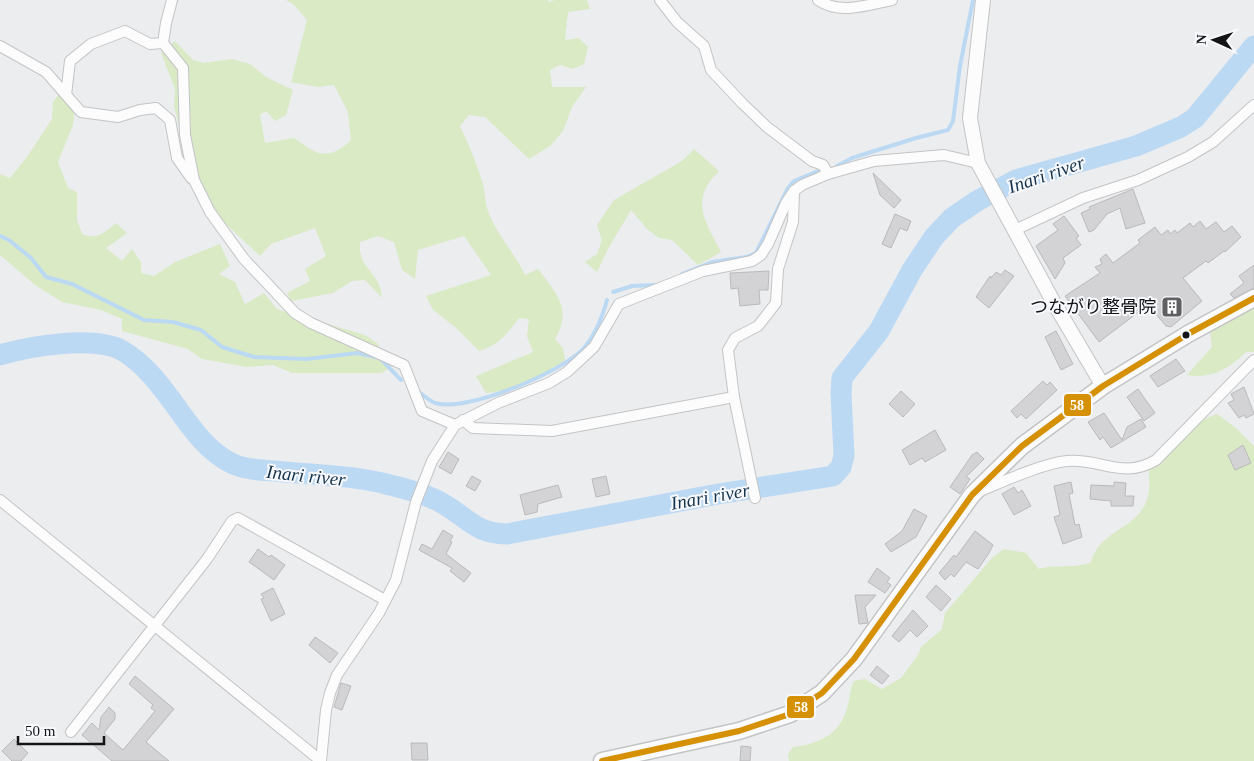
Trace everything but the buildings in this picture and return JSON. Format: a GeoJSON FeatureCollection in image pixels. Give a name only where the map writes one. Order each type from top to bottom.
{"type":"FeatureCollection","features":[{"type":"Feature","properties":{"kind":"main road"},"geometry":{"type":"LineString","coordinates":[[983,0],[970,103],[972,136],[978,163],[1054,303],[1103,386]]}},
{"type":"Feature","properties":{"kind":"main road"},"geometry":{"type":"LineString","coordinates":[[602,761],[764,724],[790,714],[808,702],[835,681],[854,660],[972,495],[1022,446],[1103,386],[1188,334],[1254,298]]}},
{"type":"Feature","properties":{"kind":"street"},"geometry":{"type":"LineString","coordinates":[[172,0],[163,43],[183,68],[185,135],[195,182]]}},
{"type":"Feature","properties":{"kind":"street"},"geometry":{"type":"LineString","coordinates":[[660,0],[676,22],[704,46],[711,70],[736,96],[767,127],[812,161],[823,166],[828,174]]}},
{"type":"Feature","properties":{"kind":"street"},"geometry":{"type":"LineString","coordinates":[[818,0],[828,7],[848,9],[892,0]]}},
{"type":"Feature","properties":{"kind":"street"},"geometry":{"type":"LineString","coordinates":[[66,95],[70,61],[91,44],[125,31],[150,44],[163,43]]}},
{"type":"Feature","properties":{"kind":"street"},"geometry":{"type":"LineString","coordinates":[[0,46],[46,72],[81,112],[118,117],[140,110],[156,108],[170,120],[177,158],[195,182],[210,212],[244,259],[287,307],[311,324],[404,365],[422,410],[473,428],[552,431],[734,397]]}},
{"type":"Feature","properties":{"kind":"street"},"geometry":{"type":"LineString","coordinates":[[1015,230],[1082,198],[1138,180],[1188,158],[1213,142],[1254,105]]}},
{"type":"Feature","properties":{"kind":"street"},"geometry":{"type":"LineString","coordinates":[[321,761],[330,693],[337,675],[396,580],[404,555],[416,502],[428,470],[443,441],[459,423],[498,403],[550,383],[567,372],[594,346],[619,304],[703,272],[752,261],[761,255],[768,244],[786,203],[794,191],[828,174],[874,161],[944,155],[978,163]]}},
{"type":"Feature","properties":{"kind":"street"},"geometry":{"type":"LineString","coordinates":[[755,498],[752,476],[734,397],[728,350],[736,338],[758,326],[776,303],[778,269],[793,222],[794,191]]}},
{"type":"Feature","properties":{"kind":"street"},"geometry":{"type":"LineString","coordinates":[[972,495],[1011,478],[1065,461],[1095,463],[1120,469],[1145,466],[1156,460],[1254,360]]}},
{"type":"Feature","properties":{"kind":"street"},"geometry":{"type":"LineString","coordinates":[[0,500],[321,761]]}},
{"type":"Feature","properties":{"kind":"street"},"geometry":{"type":"LineString","coordinates":[[71,732],[207,559],[232,521],[238,518],[385,600]]}},
{"type":"Feature","properties":{"kind":"green space"},"geometry":{"type":"Polygon","coordinates":[[[286,0],[548,0],[548,2],[555,0],[587,0],[590,9],[568,12],[565,40],[579,38],[588,47],[584,64],[573,69],[560,65],[550,70],[552,87],[586,87],[572,107],[563,131],[550,146],[529,159],[485,117],[469,115],[460,126],[478,169],[487,208],[496,228],[525,275],[538,269],[560,302],[562,319],[555,339],[563,348],[565,360],[556,367],[538,378],[518,386],[507,390],[486,393],[476,376],[533,352],[527,336],[529,319],[519,318],[502,338],[492,346],[479,351],[455,327],[433,310],[426,296],[491,275],[464,236],[418,250],[415,279],[402,270],[394,242],[378,236],[360,242],[362,258],[378,282],[382,298],[365,280],[352,281],[333,293],[291,301],[287,293],[310,281],[305,269],[326,256],[315,228],[271,244],[260,256],[213,212],[184,146],[174,106],[175,89],[161,53],[175,41],[193,60],[204,63],[232,59],[250,64],[266,77],[293,90],[286,115],[275,121],[266,111],[260,115],[265,143],[294,138],[316,152],[329,154],[343,147],[351,140],[348,112],[334,85],[318,87],[291,82],[307,20],[293,4],[286,0]]]}},
{"type":"Feature","properties":{"kind":"green space"},"geometry":{"type":"Polygon","coordinates":[[[58,95],[75,109],[73,125],[58,162],[68,188],[77,192],[77,220],[82,234],[97,236],[116,223],[127,233],[106,248],[122,261],[132,249],[141,262],[141,273],[154,276],[175,262],[220,244],[230,266],[219,274],[235,282],[245,304],[264,293],[277,309],[365,335],[377,343],[392,366],[382,373],[292,373],[273,365],[247,367],[202,359],[188,349],[122,331],[122,319],[101,310],[62,302],[35,285],[0,255],[0,174],[10,178],[29,154],[52,119],[53,102],[58,95]]]}},
{"type":"Feature","properties":{"kind":"green space"},"geometry":{"type":"Polygon","coordinates":[[[694,149],[719,171],[704,192],[702,201],[705,220],[721,252],[698,265],[672,240],[659,238],[647,229],[631,210],[597,272],[585,262],[597,254],[602,240],[597,225],[614,200],[682,161],[694,149]]]}},
{"type":"Feature","properties":{"kind":"green space"},"geometry":{"type":"Polygon","coordinates":[[[1254,306],[1254,352],[1246,352],[1226,368],[1212,374],[1187,375],[1212,347],[1210,332],[1254,306]]]}},
{"type":"Feature","properties":{"kind":"green space"},"geometry":{"type":"Polygon","coordinates":[[[1217,414],[1236,428],[1254,446],[1254,761],[789,761],[788,754],[793,747],[823,739],[837,728],[846,711],[854,681],[865,679],[882,689],[901,678],[918,655],[921,647],[942,629],[945,613],[992,558],[1004,549],[1026,553],[1039,569],[1080,565],[1091,562],[1097,549],[1106,539],[1128,524],[1138,515],[1145,504],[1149,489],[1148,468],[1200,421],[1217,414]]]}},
{"type":"Feature","properties":{"kind":"waterway"},"geometry":{"type":"LineString","coordinates":[[837,166],[852,158],[948,130],[953,121],[960,66],[973,0]]}},
{"type":"Feature","properties":{"kind":"waterway","name":"Inari river"},"geometry":{"type":"LineString","coordinates":[[0,355],[28,348],[62,344],[80,343],[111,346],[123,351],[139,362],[159,384],[202,440],[216,453],[233,464],[259,470],[352,478],[403,488],[434,499],[478,527],[496,533],[507,534],[718,494],[833,476],[841,467],[844,456],[842,378],[879,331],[912,270],[934,237],[952,218],[977,201],[1016,180],[1136,146],[1181,127],[1195,118],[1254,46]]}},
{"type":"Feature","properties":{"kind":"waterway"},"geometry":{"type":"LineString","coordinates":[[682,274],[712,262],[746,257],[756,253],[788,188],[794,181],[818,171]]}},
{"type":"Feature","properties":{"kind":"waterway"},"geometry":{"type":"LineString","coordinates":[[0,236],[9,240],[31,258],[46,277],[72,284],[144,320],[173,322],[201,330],[222,347],[254,357],[307,359],[357,353],[380,358],[401,380]]}},
{"type":"Feature","properties":{"kind":"waterway"},"geometry":{"type":"LineString","coordinates":[[613,292],[632,286],[654,285]]}},
{"type":"Feature","properties":{"kind":"waterway"},"geometry":{"type":"LineString","coordinates":[[419,392],[435,403],[468,402],[536,379],[573,358],[584,348],[598,326],[607,300]]}},
{"type":"Feature","properties":{"kind":"transit line","name":"58"},"geometry":{"type":"LineString","coordinates":[[602,761],[739,731],[790,714],[822,693],[854,659],[972,495],[1022,446],[1103,386],[1188,334],[1254,298]]}},
{"type":"Feature","properties":{"kind":"place","name":"つながり整骨院"},"geometry":{"type":"Point","coordinates":[1172,307]}}]}
